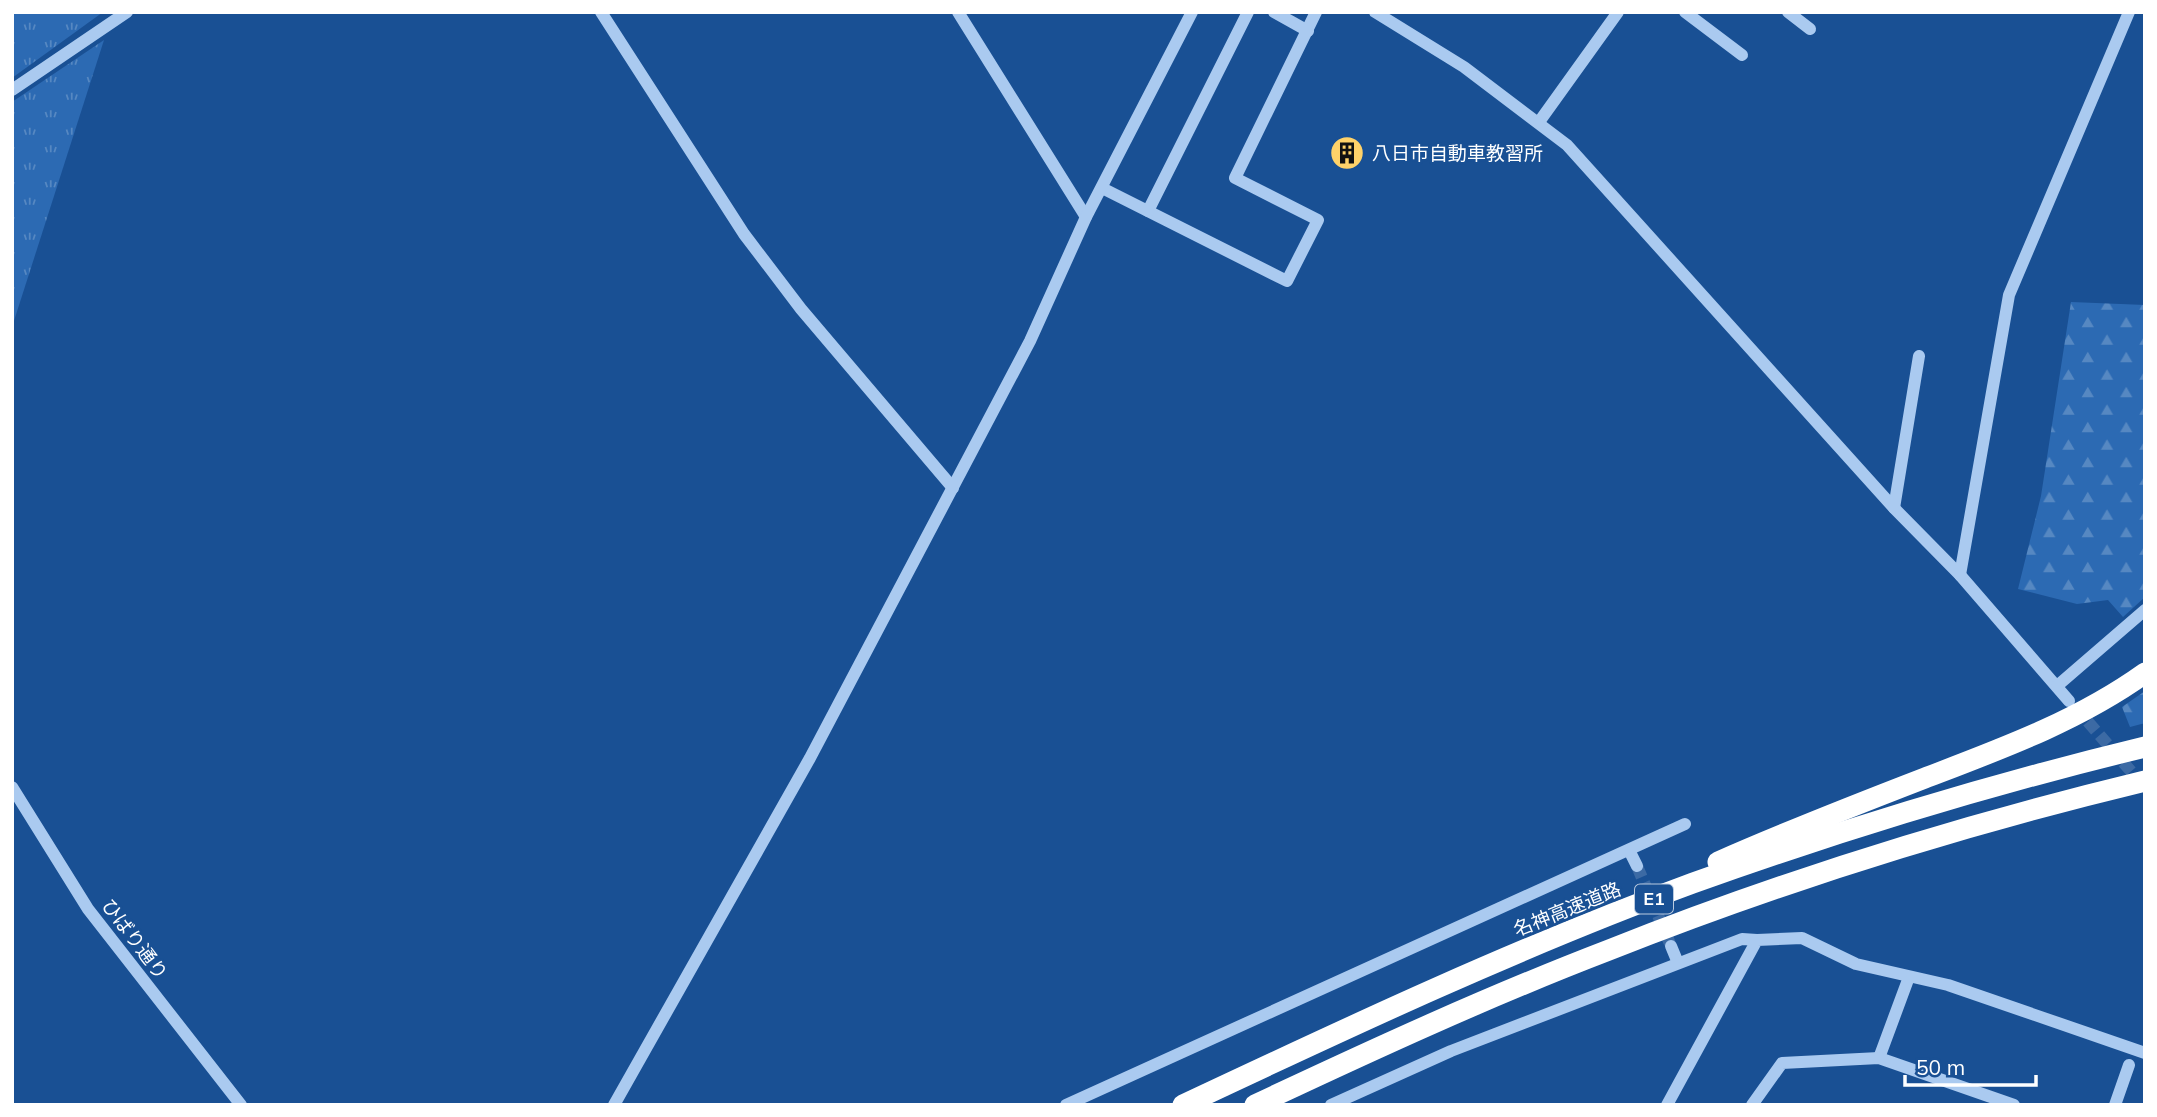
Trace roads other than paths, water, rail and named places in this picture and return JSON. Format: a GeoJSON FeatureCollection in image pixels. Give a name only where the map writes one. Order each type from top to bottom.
{"type":"FeatureCollection","features":[{"type":"Feature","properties":{"kind":"highway"},"geometry":{"type":"LineString","coordinates":[[1415,997],[1790,830],[2030,738],[2145,673]]}},
{"type":"Feature","properties":{"kind":"highway","name":"名神高速道路"},"geometry":{"type":"LineString","coordinates":[[1183,1105],[1415,997],[1596,921],[1759,861],[1888,818],[2054,769],[2145,747]]}},
{"type":"Feature","properties":{"kind":"highway","name":"E1"},"geometry":{"type":"LineString","coordinates":[[1255,1105],[1427,1026],[1609,950],[1703,915],[1884,854],[2065,800],[2145,781]]}},
{"type":"Feature","properties":{"kind":"street"},"geometry":{"type":"LineString","coordinates":[[12,90],[127,12]]}},
{"type":"Feature","properties":{"kind":"street"},"geometry":{"type":"LineString","coordinates":[[601,12],[744,234],[801,309],[953,488]]}},
{"type":"Feature","properties":{"kind":"street"},"geometry":{"type":"LineString","coordinates":[[958,12],[1086,217]]}},
{"type":"Feature","properties":{"kind":"street"},"geometry":{"type":"LineString","coordinates":[[614,1105],[810,758],[953,488],[1030,341],[1086,217],[1192,12]]}},
{"type":"Feature","properties":{"kind":"street"},"geometry":{"type":"LineString","coordinates":[[1148,211],[1248,12]]}},
{"type":"Feature","properties":{"kind":"street"},"geometry":{"type":"LineString","coordinates":[[1273,12],[1308,31]]}},
{"type":"Feature","properties":{"kind":"street"},"geometry":{"type":"LineString","coordinates":[[1102,188],[1287,281],[1318,220],[1235,178],[1316,12]]}},
{"type":"Feature","properties":{"kind":"street"},"geometry":{"type":"LineString","coordinates":[[1375,12],[1464,67],[1567,145],[1894,508],[1960,575],[2069,701]]}},
{"type":"Feature","properties":{"kind":"street"},"geometry":{"type":"LineString","coordinates":[[1539,122],[1618,12]]}},
{"type":"Feature","properties":{"kind":"street"},"geometry":{"type":"LineString","coordinates":[[1685,12],[1742,55]]}},
{"type":"Feature","properties":{"kind":"street"},"geometry":{"type":"LineString","coordinates":[[1788,12],[1810,29]]}},
{"type":"Feature","properties":{"kind":"street"},"geometry":{"type":"LineString","coordinates":[[1960,575],[2009,295],[2129,12]]}},
{"type":"Feature","properties":{"kind":"street"},"geometry":{"type":"LineString","coordinates":[[1894,508],[1919,356]]}},
{"type":"Feature","properties":{"kind":"street"},"geometry":{"type":"LineString","coordinates":[[2057,686],[2145,610]]}},
{"type":"Feature","properties":{"kind":"street","name":"ひばり通り"},"geometry":{"type":"LineString","coordinates":[[12,787],[88,909],[241,1105]]}},
{"type":"Feature","properties":{"kind":"street"},"geometry":{"type":"LineString","coordinates":[[1066,1105],[1685,824]]}},
{"type":"Feature","properties":{"kind":"street"},"geometry":{"type":"LineString","coordinates":[[1629,849],[1637,866]]}},
{"type":"Feature","properties":{"kind":"street"},"geometry":{"type":"LineString","coordinates":[[1331,1105],[1451,1051],[1742,939],[1802,938],[1856,964],[1982,996],[2145,1054]]}},
{"type":"Feature","properties":{"kind":"street"},"geometry":{"type":"LineString","coordinates":[[1667,1105],[1757,940]]}},
{"type":"Feature","properties":{"kind":"street"},"geometry":{"type":"LineString","coordinates":[[1671,946],[1678,963]]}},
{"type":"Feature","properties":{"kind":"street"},"geometry":{"type":"LineString","coordinates":[[1879,1058],[1909,976]]}},
{"type":"Feature","properties":{"kind":"street"},"geometry":{"type":"LineString","coordinates":[[1752,1105],[1782,1063],[1879,1058],[2014,1105]]}},
{"type":"Feature","properties":{"kind":"street"},"geometry":{"type":"LineString","coordinates":[[2115,1105],[2129,1065]]}},
{"type":"Feature","properties":{"kind":"tunnel"},"geometry":{"type":"LineString","coordinates":[[2076,708],[2142,784]]}},
{"type":"Feature","properties":{"kind":"tunnel"},"geometry":{"type":"LineString","coordinates":[[1637,866],[1671,946]]}},
{"type":"Feature","properties":{"kind":"place","name":"八日市自動車教習所"},"geometry":{"type":"Point","coordinates":[1347,153]}}]}
